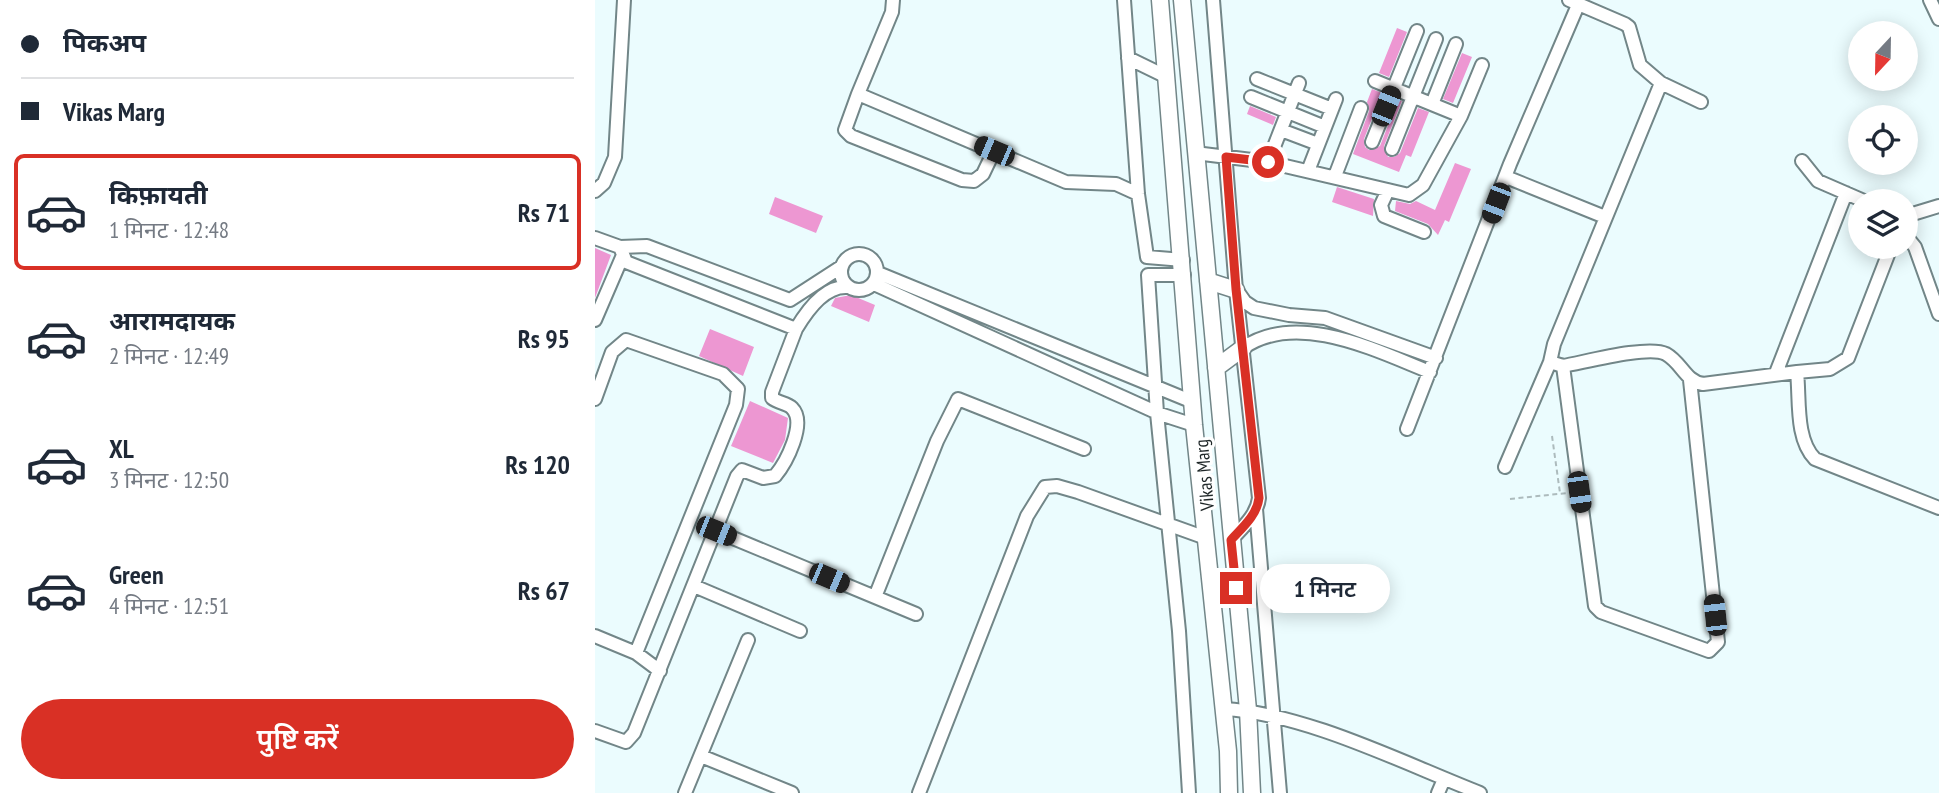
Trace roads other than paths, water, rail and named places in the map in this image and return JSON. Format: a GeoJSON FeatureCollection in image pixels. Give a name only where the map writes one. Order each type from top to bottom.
{"type":"FeatureCollection","features":[{"type":"Feature","properties":{"kind":"main road"},"geometry":{"type":"LineString","coordinates":[[1160,0],[1194,425],[1229,793]]}},
{"type":"Feature","properties":{"kind":"main road","name":"Vikas Marg"},"geometry":{"type":"LineString","coordinates":[[1182,0],[1254,792]]}},
{"type":"Feature","properties":{"kind":"main road"},"geometry":{"type":"LineString","coordinates":[[1208,281],[1236,289]]}},
{"type":"Feature","properties":{"kind":"main road"},"geometry":{"type":"LineString","coordinates":[[1216,368],[1243,348]]}},
{"type":"Feature","properties":{"kind":"street"},"geometry":{"type":"LineString","coordinates":[[595,191],[604,183],[615,157],[624,0]]}},
{"type":"Feature","properties":{"kind":"street"},"geometry":{"type":"LineString","coordinates":[[893,0],[893,12],[845,130],[872,145],[962,180],[974,181],[983,173],[994,151]]}},
{"type":"Feature","properties":{"kind":"street"},"geometry":{"type":"LineString","coordinates":[[1123,0],[1138,194],[1147,257],[1157,412],[1189,793]]}},
{"type":"Feature","properties":{"kind":"street"},"geometry":{"type":"LineString","coordinates":[[1213,0],[1236,289],[1259,498],[1256,509],[1280,793]]}},
{"type":"Feature","properties":{"kind":"street"},"geometry":{"type":"LineString","coordinates":[[1930,0],[1939,19]]}},
{"type":"Feature","properties":{"kind":"street"},"geometry":{"type":"LineString","coordinates":[[1407,429],[1574,3],[1629,27],[1640,65],[1661,83],[1701,102]]}},
{"type":"Feature","properties":{"kind":"street"},"geometry":{"type":"LineString","coordinates":[[1372,142],[1417,31]]}},
{"type":"Feature","properties":{"kind":"street"},"geometry":{"type":"LineString","coordinates":[[1392,149],[1436,39]]}},
{"type":"Feature","properties":{"kind":"street"},"geometry":{"type":"LineString","coordinates":[[1433,104],[1456,44]]}},
{"type":"Feature","properties":{"kind":"street"},"geometry":{"type":"LineString","coordinates":[[1128,58],[1167,77]]}},
{"type":"Feature","properties":{"kind":"street"},"geometry":{"type":"LineString","coordinates":[[1195,153],[1268,162],[1409,195],[1423,185],[1461,116],[1482,65]]}},
{"type":"Feature","properties":{"kind":"street"},"geometry":{"type":"LineString","coordinates":[[1257,79],[1297,89],[1334,104],[1308,171]]}},
{"type":"Feature","properties":{"kind":"street"},"geometry":{"type":"LineString","coordinates":[[1374,81],[1461,116]]}},
{"type":"Feature","properties":{"kind":"street"},"geometry":{"type":"LineString","coordinates":[[1505,467],[1550,362],[1549,356],[1661,83]]}},
{"type":"Feature","properties":{"kind":"street"},"geometry":{"type":"LineString","coordinates":[[1268,162],[1297,89]]}},
{"type":"Feature","properties":{"kind":"street"},"geometry":{"type":"LineString","coordinates":[[858,94],[1066,181],[1116,184],[1138,194]]}},
{"type":"Feature","properties":{"kind":"street"},"geometry":{"type":"LineString","coordinates":[[1251,97],[1325,127]]}},
{"type":"Feature","properties":{"kind":"street"},"geometry":{"type":"LineString","coordinates":[[1335,176],[1361,108]]}},
{"type":"Feature","properties":{"kind":"street"},"geometry":{"type":"LineString","coordinates":[[1281,130],[1318,144]]}},
{"type":"Feature","properties":{"kind":"street"},"geometry":{"type":"LineString","coordinates":[[1776,373],[1846,193],[1811,177],[1802,161]]}},
{"type":"Feature","properties":{"kind":"street"},"geometry":{"type":"LineString","coordinates":[[1506,177],[1605,217]]}},
{"type":"Feature","properties":{"kind":"street"},"geometry":{"type":"LineString","coordinates":[[1388,190],[1381,205],[1384,216],[1424,232]]}},
{"type":"Feature","properties":{"kind":"street"},"geometry":{"type":"LineString","coordinates":[[1918,212],[1939,206]]}},
{"type":"Feature","properties":{"kind":"street"},"geometry":{"type":"LineString","coordinates":[[595,238],[622,251],[647,246],[790,300],[856,254],[867,255],[875,263],[876,278]]}},
{"type":"Feature","properties":{"kind":"street"},"geometry":{"type":"LineString","coordinates":[[595,320],[622,251]]}},
{"type":"Feature","properties":{"kind":"street"},"geometry":{"type":"LineString","coordinates":[[622,251],[626,262],[796,329]]}},
{"type":"Feature","properties":{"kind":"street"},"geometry":{"type":"LineString","coordinates":[[1918,255],[1939,314]]}},
{"type":"Feature","properties":{"kind":"street"},"geometry":{"type":"LineString","coordinates":[[1147,257],[1183,267]]}},
{"type":"Feature","properties":{"kind":"street"},"geometry":{"type":"LineString","coordinates":[[1690,380],[1703,384],[1776,373],[1830,369],[1848,358],[1886,259]]}},
{"type":"Feature","properties":{"kind":"street"},"geometry":{"type":"LineString","coordinates":[[841,267],[841,278],[848,287],[857,291],[876,278]]}},
{"type":"Feature","properties":{"kind":"street"},"geometry":{"type":"LineString","coordinates":[[1148,275],[1183,267]]}},
{"type":"Feature","properties":{"kind":"street"},"geometry":{"type":"LineString","coordinates":[[876,278],[1193,402]]}},
{"type":"Feature","properties":{"kind":"street"},"geometry":{"type":"LineString","coordinates":[[876,278],[1157,412],[1194,425]]}},
{"type":"Feature","properties":{"kind":"street"},"geometry":{"type":"LineString","coordinates":[[595,731],[626,742],[635,733],[741,470],[763,478],[775,476],[797,429],[797,416],[791,407],[772,398],[796,329],[806,310],[831,291],[848,287]]}},
{"type":"Feature","properties":{"kind":"street"},"geometry":{"type":"LineString","coordinates":[[1236,289],[1245,302],[1254,308],[1325,318],[1436,358]]}},
{"type":"Feature","properties":{"kind":"street"},"geometry":{"type":"LineString","coordinates":[[1300,315],[1301,334]]}},
{"type":"Feature","properties":{"kind":"street"},"geometry":{"type":"LineString","coordinates":[[1243,348],[1260,339],[1301,334],[1337,336],[1430,372]]}},
{"type":"Feature","properties":{"kind":"street"},"geometry":{"type":"LineString","coordinates":[[595,399],[612,352],[626,340],[723,374],[738,389],[736,405],[636,653]]}},
{"type":"Feature","properties":{"kind":"street"},"geometry":{"type":"LineString","coordinates":[[1550,362],[1563,366],[1656,350],[1677,362],[1690,380],[1716,647],[1709,651],[1601,612],[1595,606],[1563,366]]}},
{"type":"Feature","properties":{"kind":"street"},"geometry":{"type":"LineString","coordinates":[[1797,372],[1802,436],[1808,452],[1815,459],[1939,508]]}},
{"type":"Feature","properties":{"kind":"street"},"geometry":{"type":"LineString","coordinates":[[875,597],[937,441],[958,399],[1084,449]]}},
{"type":"Feature","properties":{"kind":"street"},"geometry":{"type":"LineString","coordinates":[[919,793],[1038,495],[1045,487],[1057,486],[1206,538]]}},
{"type":"Feature","properties":{"kind":"street"},"geometry":{"type":"LineString","coordinates":[[1231,540],[1256,509]]}},
{"type":"Feature","properties":{"kind":"street"},"geometry":{"type":"LineString","coordinates":[[716,531],[916,614]]}},
{"type":"Feature","properties":{"kind":"street"},"geometry":{"type":"LineString","coordinates":[[694,586],[800,631]]}},
{"type":"Feature","properties":{"kind":"street"},"geometry":{"type":"LineString","coordinates":[[595,636],[636,653],[660,671]]}},
{"type":"Feature","properties":{"kind":"street"},"geometry":{"type":"LineString","coordinates":[[685,793],[748,640]]}},
{"type":"Feature","properties":{"kind":"street"},"geometry":{"type":"LineString","coordinates":[[1223,709],[1274,715],[1480,793]]}},
{"type":"Feature","properties":{"kind":"street"},"geometry":{"type":"LineString","coordinates":[[701,756],[792,793]]}},
{"type":"Feature","properties":{"kind":"street"},"geometry":{"type":"LineString","coordinates":[[1438,793],[1444,779]]}}]}
